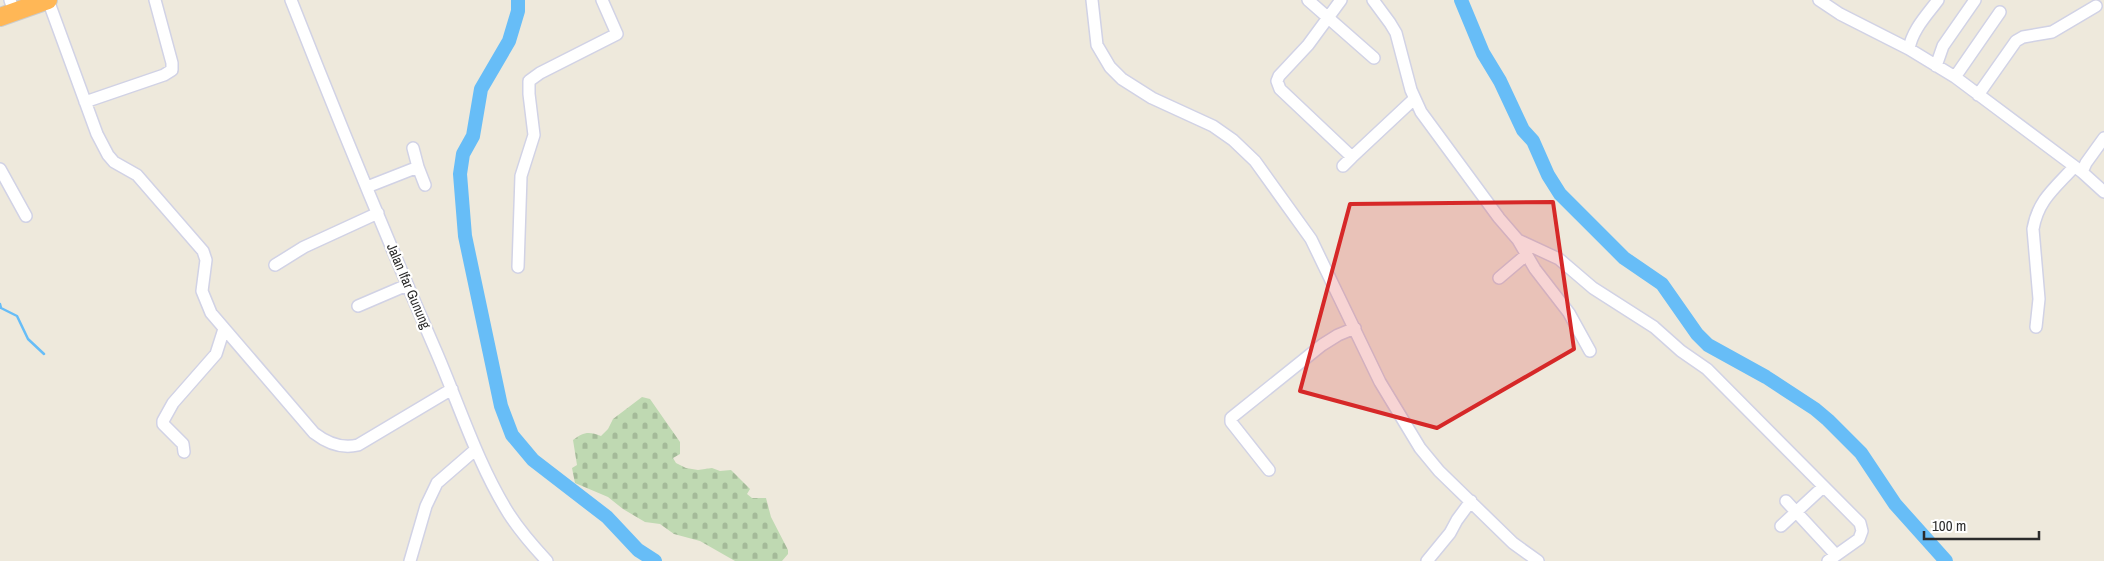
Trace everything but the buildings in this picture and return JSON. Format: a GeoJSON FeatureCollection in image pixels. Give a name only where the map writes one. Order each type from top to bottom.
{"type":"FeatureCollection","features":[{"type":"Feature","properties":{"kind":"highway"},"geometry":{"type":"LineString","coordinates":[[9,6],[48,0]]}},
{"type":"Feature","properties":{"kind":"street"},"geometry":{"type":"LineString","coordinates":[[48,0],[97,134],[108,156],[114,162],[137,175],[203,251],[206,260],[202,291],[211,313],[314,433],[322,440],[338,445],[358,445],[452,389]]}},
{"type":"Feature","properties":{"kind":"street"},"geometry":{"type":"LineString","coordinates":[[86,102],[164,75],[172,70],[172,63],[155,0]]}},
{"type":"Feature","properties":{"kind":"street","name":"Jalan Ifar Gunung"},"geometry":{"type":"LineString","coordinates":[[291,0],[407,285],[452,389],[475,450],[508,513],[522,533],[547,561]]}},
{"type":"Feature","properties":{"kind":"street"},"geometry":{"type":"LineString","coordinates":[[518,267],[521,176],[534,135],[529,81],[540,73],[617,34],[602,0]]}},
{"type":"Feature","properties":{"kind":"street"},"geometry":{"type":"LineString","coordinates":[[1092,0],[1097,45],[1110,67],[1122,79],[1152,98],[1213,126],[1233,140],[1255,161],[1312,238],[1380,382],[1420,448],[1439,471],[1513,543],[1538,561]]}},
{"type":"Feature","properties":{"kind":"street"},"geometry":{"type":"LineString","coordinates":[[1308,0],[1374,58]]}},
{"type":"Feature","properties":{"kind":"street"},"geometry":{"type":"LineString","coordinates":[[1341,0],[1308,45],[1279,76],[1278,85],[1352,157]]}},
{"type":"Feature","properties":{"kind":"street"},"geometry":{"type":"LineString","coordinates":[[1373,0],[1396,33],[1414,99],[1429,125],[1464,169],[1499,218],[1518,240],[1535,270],[1569,313],[1590,351]]}},
{"type":"Feature","properties":{"kind":"street"},"geometry":{"type":"LineString","coordinates":[[1819,0],[1840,14],[1909,49],[1955,77],[2078,170],[2104,192]]}},
{"type":"Feature","properties":{"kind":"street"},"geometry":{"type":"LineString","coordinates":[[1909,49],[1910,40],[1916,28],[1938,0]]}},
{"type":"Feature","properties":{"kind":"street"},"geometry":{"type":"LineString","coordinates":[[1936,66],[1943,46],[1975,0]]}},
{"type":"Feature","properties":{"kind":"street"},"geometry":{"type":"LineString","coordinates":[[1978,95],[2016,41],[2023,37],[2052,32],[2096,6]]}},
{"type":"Feature","properties":{"kind":"street"},"geometry":{"type":"LineString","coordinates":[[1955,77],[2000,12]]}},
{"type":"Feature","properties":{"kind":"street"},"geometry":{"type":"LineString","coordinates":[[1343,166],[1414,99]]}},
{"type":"Feature","properties":{"kind":"street"},"geometry":{"type":"LineString","coordinates":[[2036,327],[2039,299],[2033,229],[2035,218],[2041,202],[2086,163],[2104,138]]}},
{"type":"Feature","properties":{"kind":"street"},"geometry":{"type":"LineString","coordinates":[[413,148],[425,185]]}},
{"type":"Feature","properties":{"kind":"street"},"geometry":{"type":"LineString","coordinates":[[0,168],[26,216]]}},
{"type":"Feature","properties":{"kind":"street"},"geometry":{"type":"LineString","coordinates":[[368,188],[418,168]]}},
{"type":"Feature","properties":{"kind":"street"},"geometry":{"type":"LineString","coordinates":[[275,265],[304,246],[378,212]]}},
{"type":"Feature","properties":{"kind":"street"},"geometry":{"type":"LineString","coordinates":[[1518,240],[1560,259],[1593,288],[1654,326],[1681,351],[1707,369],[1862,527],[1858,539],[1832,558],[1797,512],[1786,501]]}},
{"type":"Feature","properties":{"kind":"street"},"geometry":{"type":"LineString","coordinates":[[1499,278],[1526,255]]}},
{"type":"Feature","properties":{"kind":"street"},"geometry":{"type":"LineString","coordinates":[[358,306],[407,285]]}},
{"type":"Feature","properties":{"kind":"street"},"geometry":{"type":"LineString","coordinates":[[1269,470],[1231,422],[1231,418],[1322,345],[1338,335],[1355,328]]}},
{"type":"Feature","properties":{"kind":"street"},"geometry":{"type":"LineString","coordinates":[[184,452],[183,444],[163,424],[163,420],[173,404],[216,354],[224,329]]}},
{"type":"Feature","properties":{"kind":"street"},"geometry":{"type":"LineString","coordinates":[[410,561],[426,506],[437,483],[475,450]]}},
{"type":"Feature","properties":{"kind":"street"},"geometry":{"type":"LineString","coordinates":[[1781,526],[1823,487]]}},
{"type":"Feature","properties":{"kind":"street"},"geometry":{"type":"LineString","coordinates":[[1427,561],[1450,533],[1471,501]]}},
{"type":"Feature","properties":{"kind":"highlighted area"},"geometry":{"type":"Polygon","coordinates":[[[1553,202],[1574,349],[1437,428],[1300,391],[1350,204],[1553,202]]]}},
{"type":"Feature","properties":{"kind":"green space"},"geometry":{"type":"Polygon","coordinates":[[[642,397],[650,399],[680,442],[680,454],[673,458],[676,463],[686,468],[698,470],[712,468],[720,471],[731,470],[750,489],[747,494],[752,498],[766,498],[771,517],[788,550],[788,554],[782,561],[735,561],[700,541],[674,534],[660,524],[645,522],[623,509],[608,497],[575,483],[572,468],[577,465],[573,440],[586,433],[601,436],[608,429],[613,419],[642,397]]]}},
{"type":"Feature","properties":{"kind":"waterway"},"geometry":{"type":"LineString","coordinates":[[518,0],[518,11],[509,41],[481,89],[473,136],[463,154],[460,174],[465,236],[501,406],[512,435],[533,460],[607,517],[638,550],[655,561]]}},
{"type":"Feature","properties":{"kind":"waterway"},"geometry":{"type":"LineString","coordinates":[[1461,0],[1483,53],[1500,81],[1523,130],[1533,141],[1548,175],[1560,194],[1624,258],[1662,284],[1697,334],[1708,345],[1766,377],[1815,409],[1828,420],[1861,453],[1895,504],[1946,561]]}},
{"type":"Feature","properties":{"kind":"waterway"},"geometry":{"type":"LineString","coordinates":[[0,304],[1,308],[17,316],[28,339],[44,354]]}}]}
